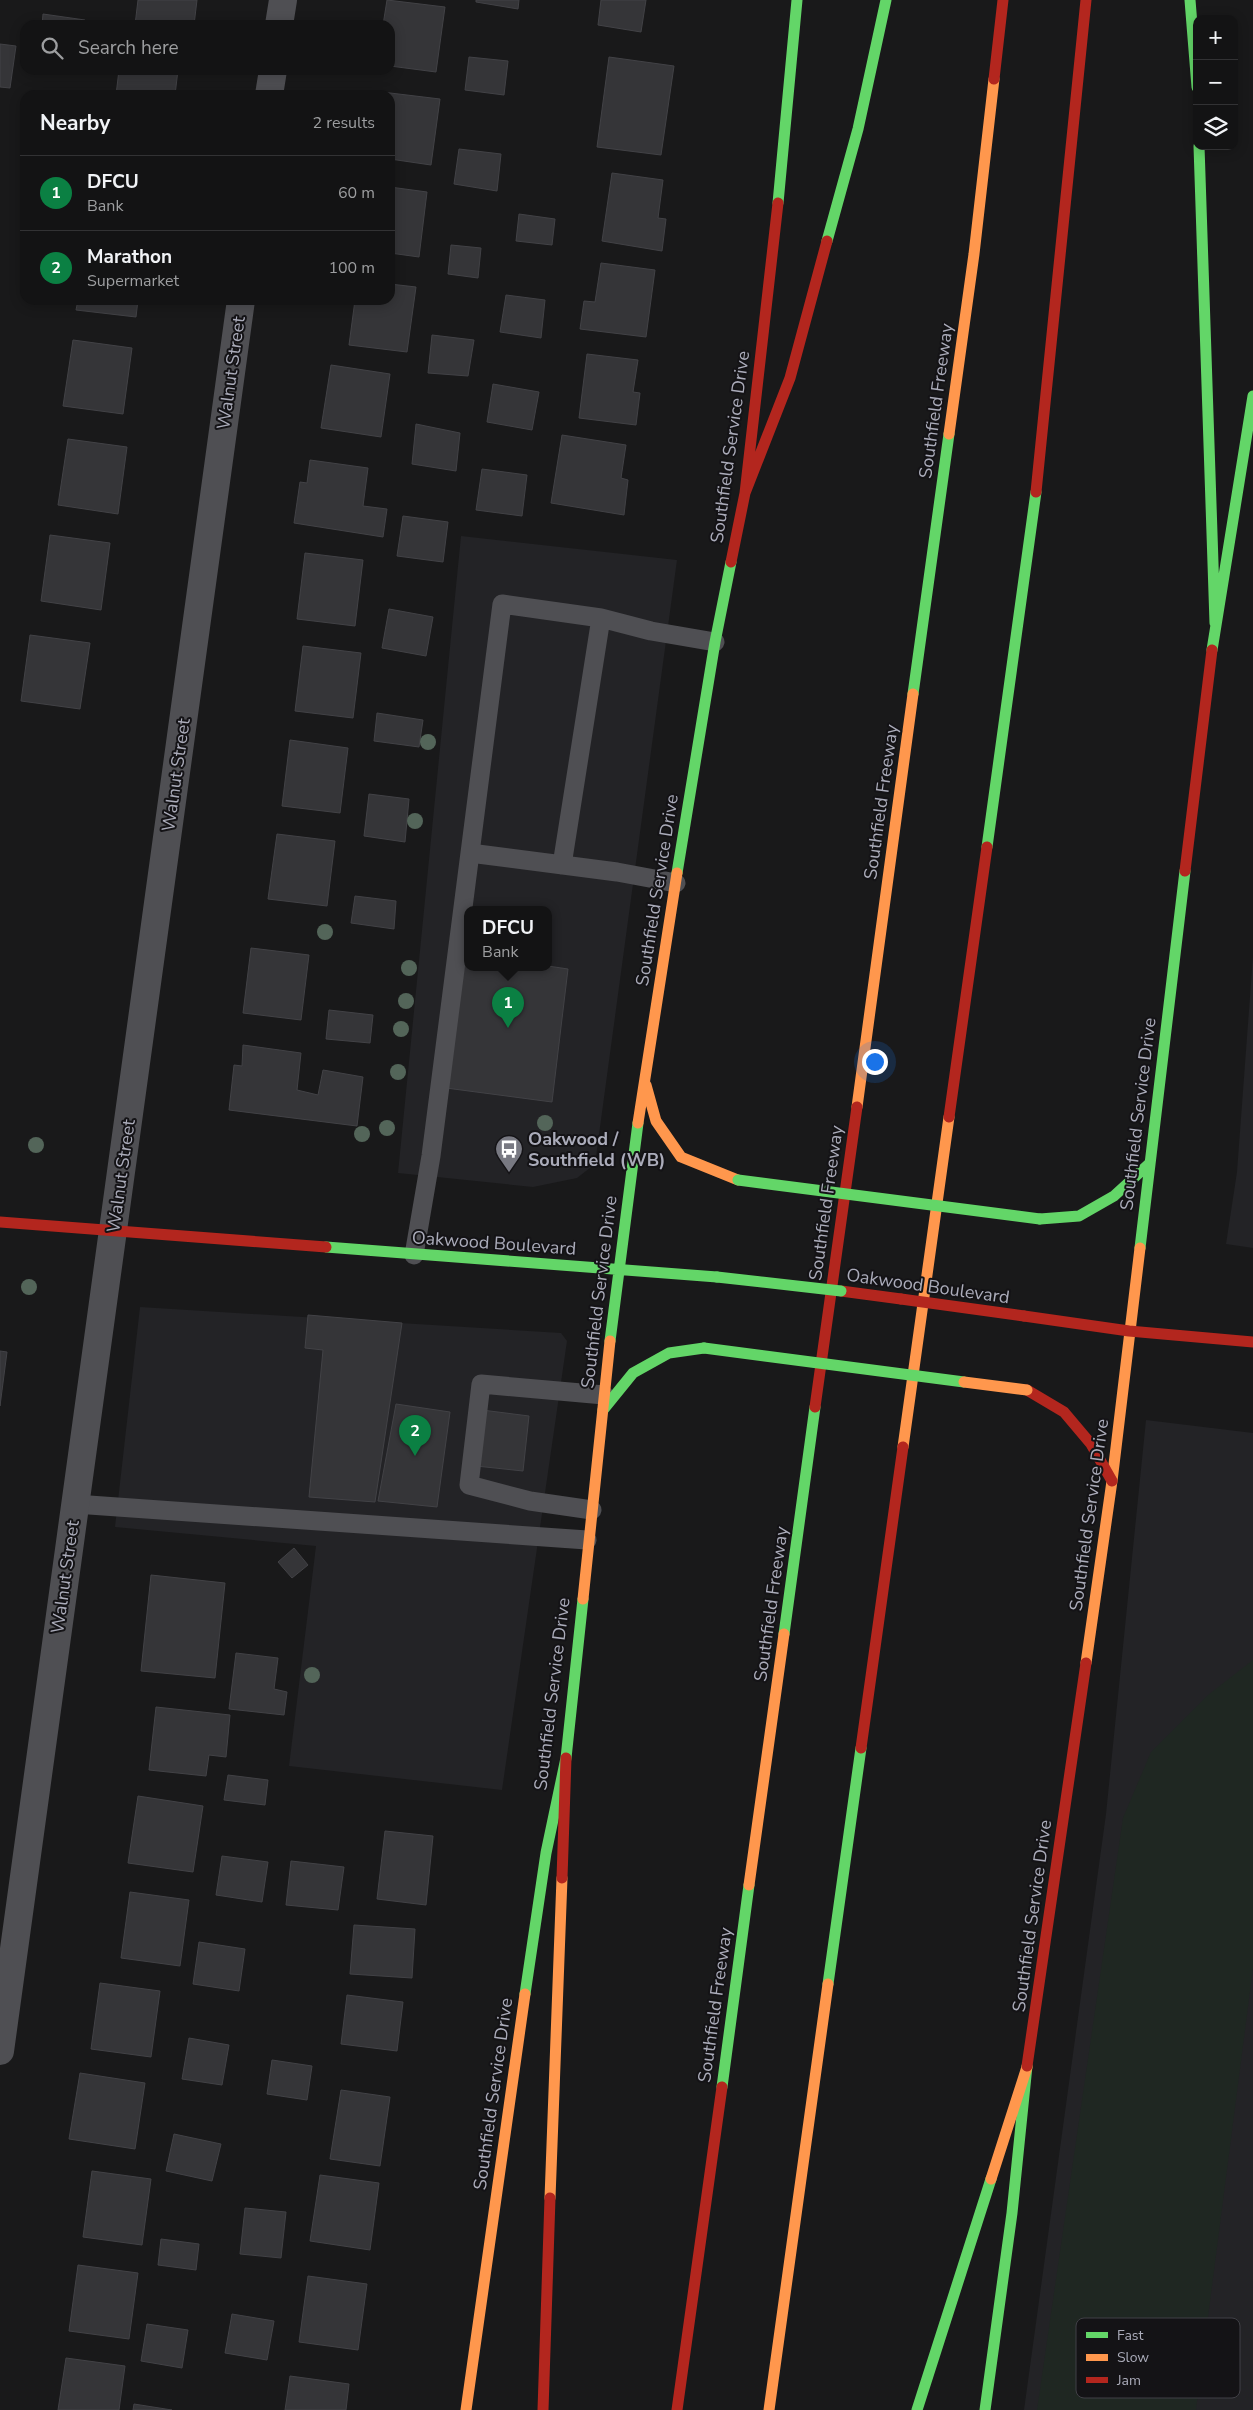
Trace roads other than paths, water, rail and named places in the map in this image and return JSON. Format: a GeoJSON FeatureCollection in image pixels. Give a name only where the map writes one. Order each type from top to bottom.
{"type":"FeatureCollection","features":[{"type":"Feature","properties":{"kind":"main road","name":"Southfield Service Drive"},"geometry":{"type":"LineString","coordinates":[[466,2410],[545,1863],[566,1758],[587,1540],[592,1510],[618,1270],[644,1076],[715,642],[745,493],[773,254],[798,0]]}},
{"type":"Feature","properties":{"kind":"main road"},"geometry":{"type":"LineString","coordinates":[[745,493],[790,378],[858,129],[886,0]]}},
{"type":"Feature","properties":{"kind":"main road","name":"Southfield Freeway"},"geometry":{"type":"LineString","coordinates":[[677,2410],[973,264],[1003,0]]}},
{"type":"Feature","properties":{"kind":"main road"},"geometry":{"type":"LineString","coordinates":[[769,2410],[1034,507],[1086,0]]}},
{"type":"Feature","properties":{"kind":"main road"},"geometry":{"type":"LineString","coordinates":[[1190,0],[1195,60]]}},
{"type":"Feature","properties":{"kind":"main road"},"geometry":{"type":"LineString","coordinates":[[1200,150],[1215,624]]}},
{"type":"Feature","properties":{"kind":"main road"},"geometry":{"type":"LineString","coordinates":[[1215,624],[1253,396]]}},
{"type":"Feature","properties":{"kind":"main road","name":"Southfield Service Drive"},"geometry":{"type":"LineString","coordinates":[[985,2410],[1012,2213],[1027,2067],[1112,1481],[1215,624]]}},
{"type":"Feature","properties":{"kind":"main road"},"geometry":{"type":"LineString","coordinates":[[644,1076],[656,1121],[681,1157],[738,1180],[1040,1219],[1078,1216],[1114,1196],[1150,1163]]}},
{"type":"Feature","properties":{"kind":"main road","name":"Oakwood Boulevard"},"geometry":{"type":"LineString","coordinates":[[0,1222],[717,1277],[1129,1331],[1253,1342]]}},
{"type":"Feature","properties":{"kind":"main road"},"geometry":{"type":"LineString","coordinates":[[604,1402],[633,1373],[669,1353],[704,1348],[1027,1390],[1064,1412],[1091,1444],[1112,1481]]}},
{"type":"Feature","properties":{"kind":"main road"},"geometry":{"type":"LineString","coordinates":[[543,2410],[566,1758]]}},
{"type":"Feature","properties":{"kind":"main road"},"geometry":{"type":"LineString","coordinates":[[916,2410],[1027,2067]]}},
{"type":"Feature","properties":{"kind":"street"},"geometry":{"type":"LineString","coordinates":[[280,20],[282,0]]}},
{"type":"Feature","properties":{"kind":"street"},"geometry":{"type":"LineString","coordinates":[[271,90],[272,75]]}},
{"type":"Feature","properties":{"kind":"street","name":"Walnut Street"},"geometry":{"type":"LineString","coordinates":[[0,2052],[240,305]]}},
{"type":"Feature","properties":{"kind":"lane"},"geometry":{"type":"LineString","coordinates":[[414,1255],[431,1156],[502,604],[600,618],[650,630],[715,642]]}},
{"type":"Feature","properties":{"kind":"lane"},"geometry":{"type":"LineString","coordinates":[[562,865],[600,618]]}},
{"type":"Feature","properties":{"kind":"lane"},"geometry":{"type":"LineString","coordinates":[[470,852],[676,883]]}},
{"type":"Feature","properties":{"kind":"lane"},"geometry":{"type":"LineString","coordinates":[[592,1510],[530,1501],[469,1485],[481,1384],[604,1402]]}},
{"type":"Feature","properties":{"kind":"lane"},"geometry":{"type":"LineString","coordinates":[[75,1504],[587,1540]]}},
{"type":"Feature","properties":{"kind":"place","name":"DFCU"},"geometry":{"type":"Point","coordinates":[508,1028]}},
{"type":"Feature","properties":{"kind":"place","name":"Oakwood / Southfield (WB)"},"geometry":{"type":"Point","coordinates":[509,1173]}},
{"type":"Feature","properties":{"kind":"place","name":"Marathon"},"geometry":{"type":"Point","coordinates":[415,1456]}}]}
